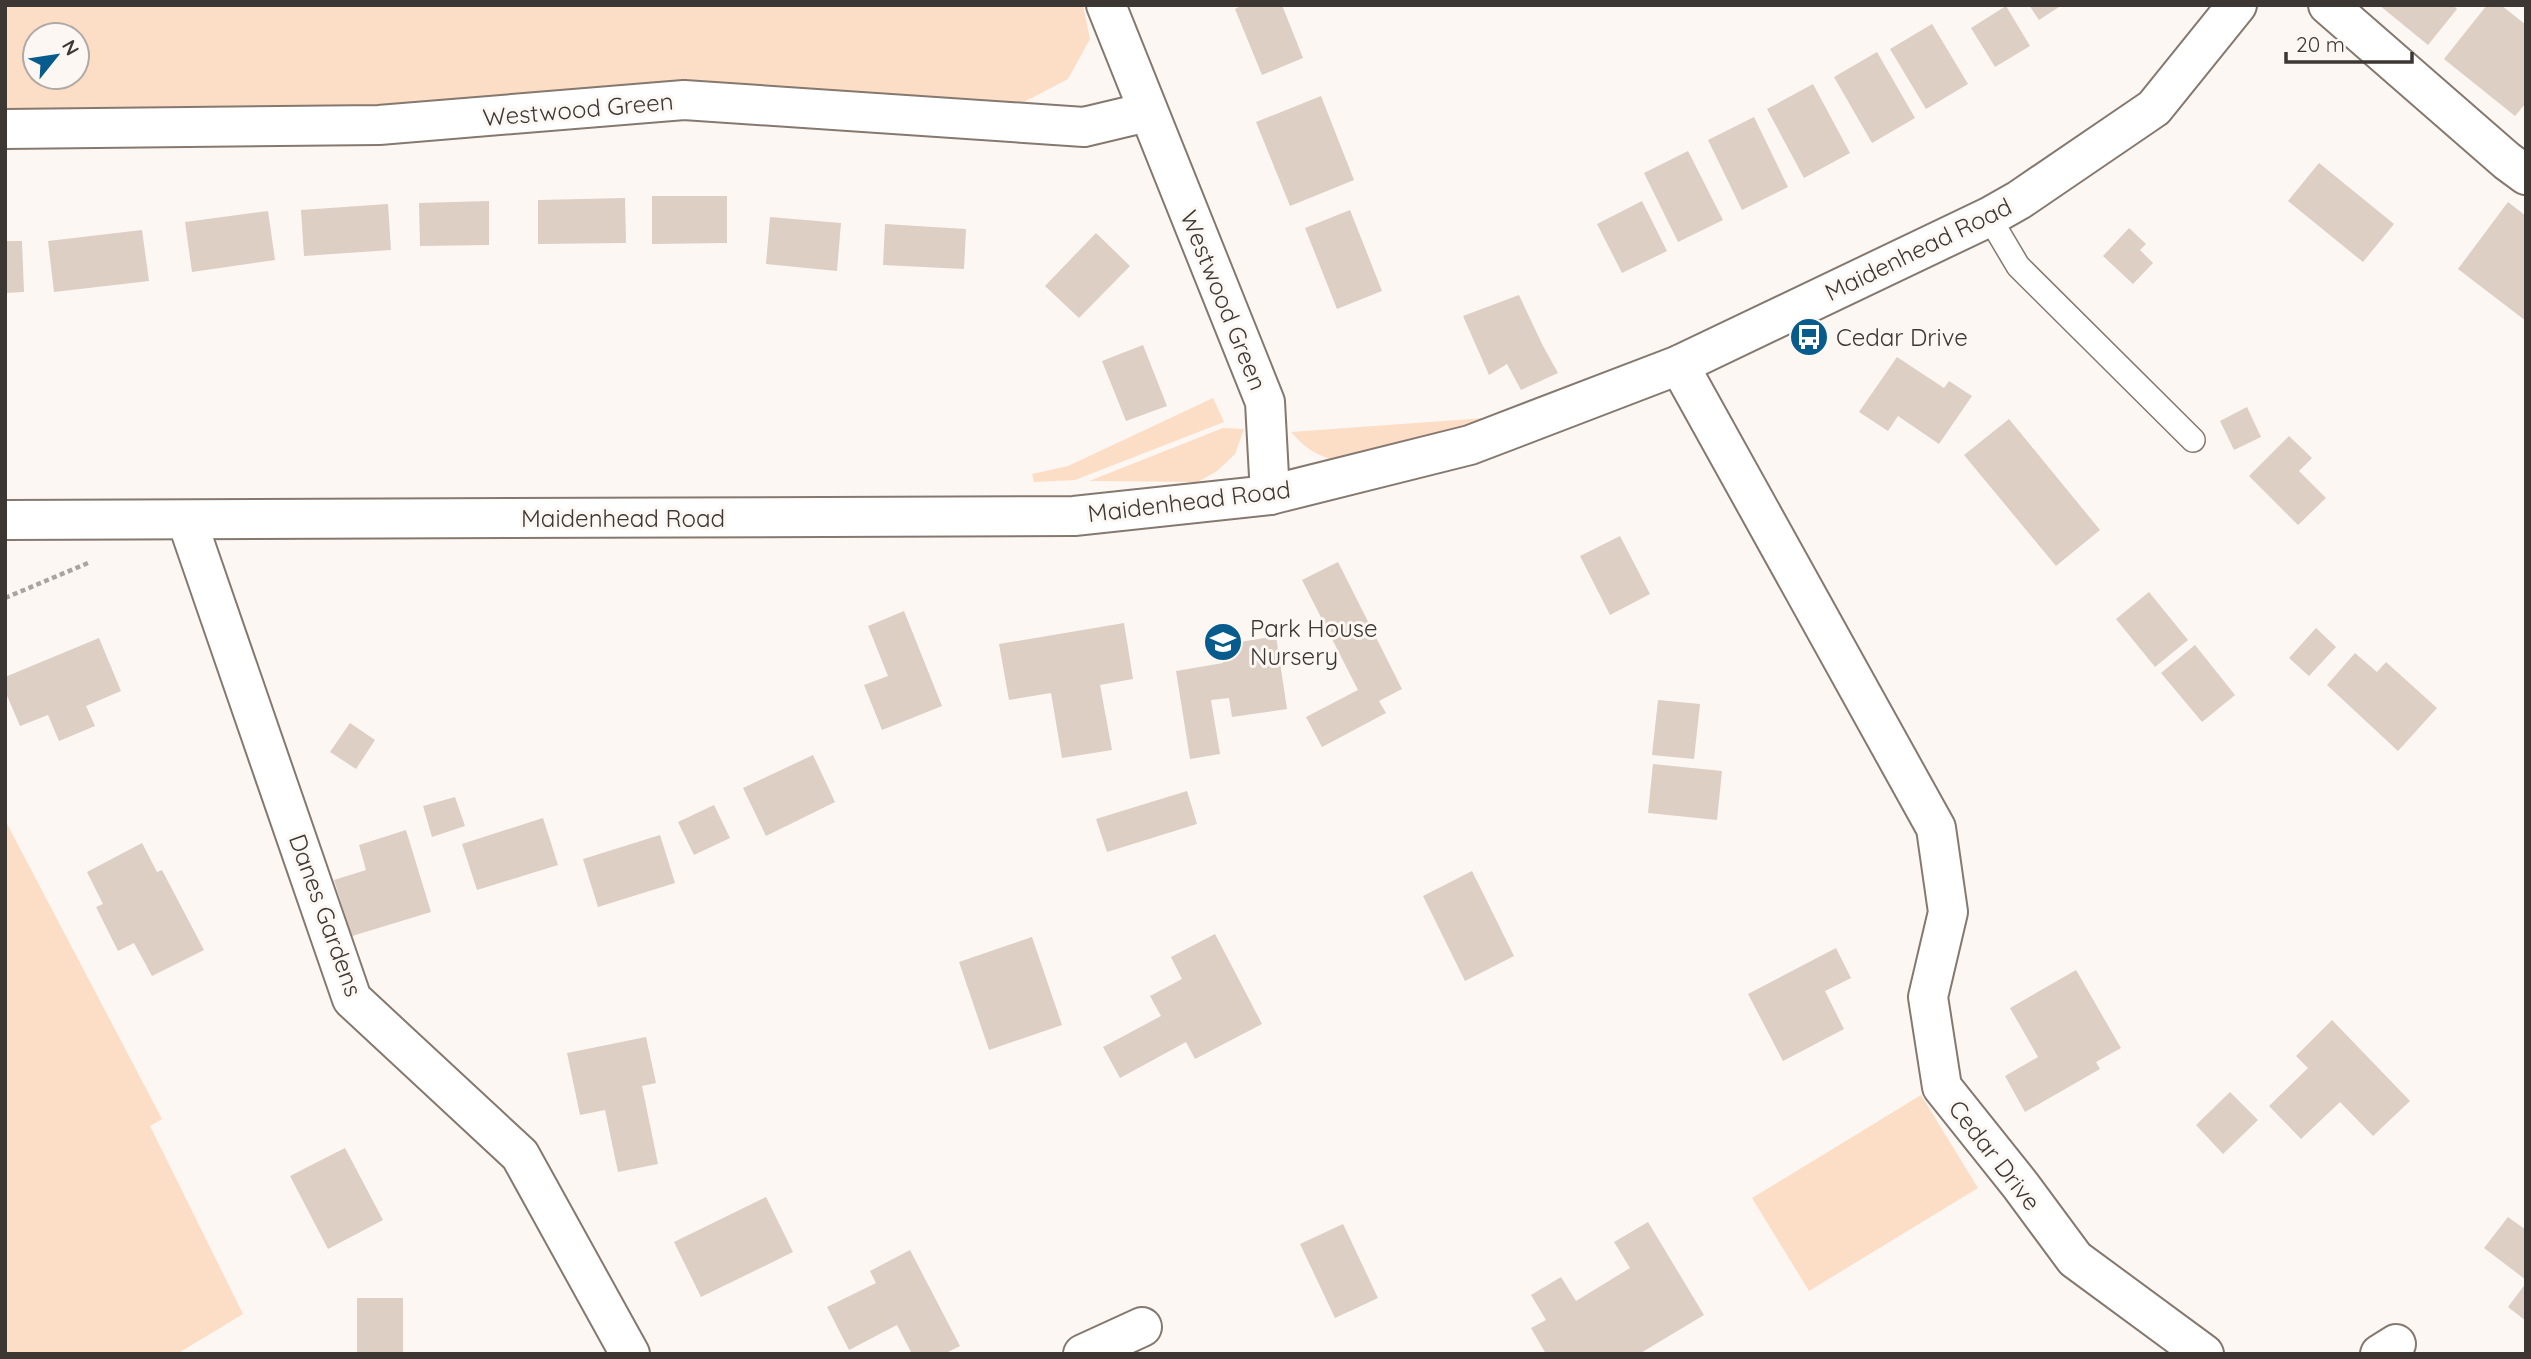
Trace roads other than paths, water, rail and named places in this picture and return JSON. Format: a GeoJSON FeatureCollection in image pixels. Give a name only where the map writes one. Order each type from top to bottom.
{"type":"FeatureCollection","features":[{"type":"Feature","properties":{"kind":"street","name":"Westwood Green"},"geometry":{"type":"LineString","coordinates":[[1106,5],[1265,401],[1270,495]]}},
{"type":"Feature","properties":{"kind":"street","name":"Maidenhead Road"},"geometry":{"type":"LineString","coordinates":[[5,520],[1074,516],[1270,495],[1470,445],[1679,365],[1990,217],[2154,108],[2237,5]]}},
{"type":"Feature","properties":{"kind":"street"},"geometry":{"type":"LineString","coordinates":[[2329,5],[2526,175]]}},
{"type":"Feature","properties":{"kind":"street","name":"Westwood Green"},"geometry":{"type":"LineString","coordinates":[[5,130],[379,125],[684,100],[1084,127],[1147,112]]}},
{"type":"Feature","properties":{"kind":"street","name":"Cedar Drive"},"geometry":{"type":"LineString","coordinates":[[1679,365],[1936,828],[1948,912],[1928,997],[1942,1087],[2021,1186],[2074,1259],[2204,1354]]}},
{"type":"Feature","properties":{"kind":"street","name":"Danes Gardens"},"geometry":{"type":"LineString","coordinates":[[187,521],[352,999],[520,1155],[630,1354]]}},
{"type":"Feature","properties":{"kind":"street"},"geometry":{"type":"LineString","coordinates":[[1083,1354],[1142,1327]]}},
{"type":"Feature","properties":{"kind":"lane"},"geometry":{"type":"LineString","coordinates":[[1990,217],[2018,266],[2193,440]]}},
{"type":"Feature","properties":{"kind":"place","name":"Cedar Drive"},"geometry":{"type":"Point","coordinates":[1809,337]}},
{"type":"Feature","properties":{"kind":"place","name":"Park House Nursery"},"geometry":{"type":"Point","coordinates":[1223,642]}}]}
